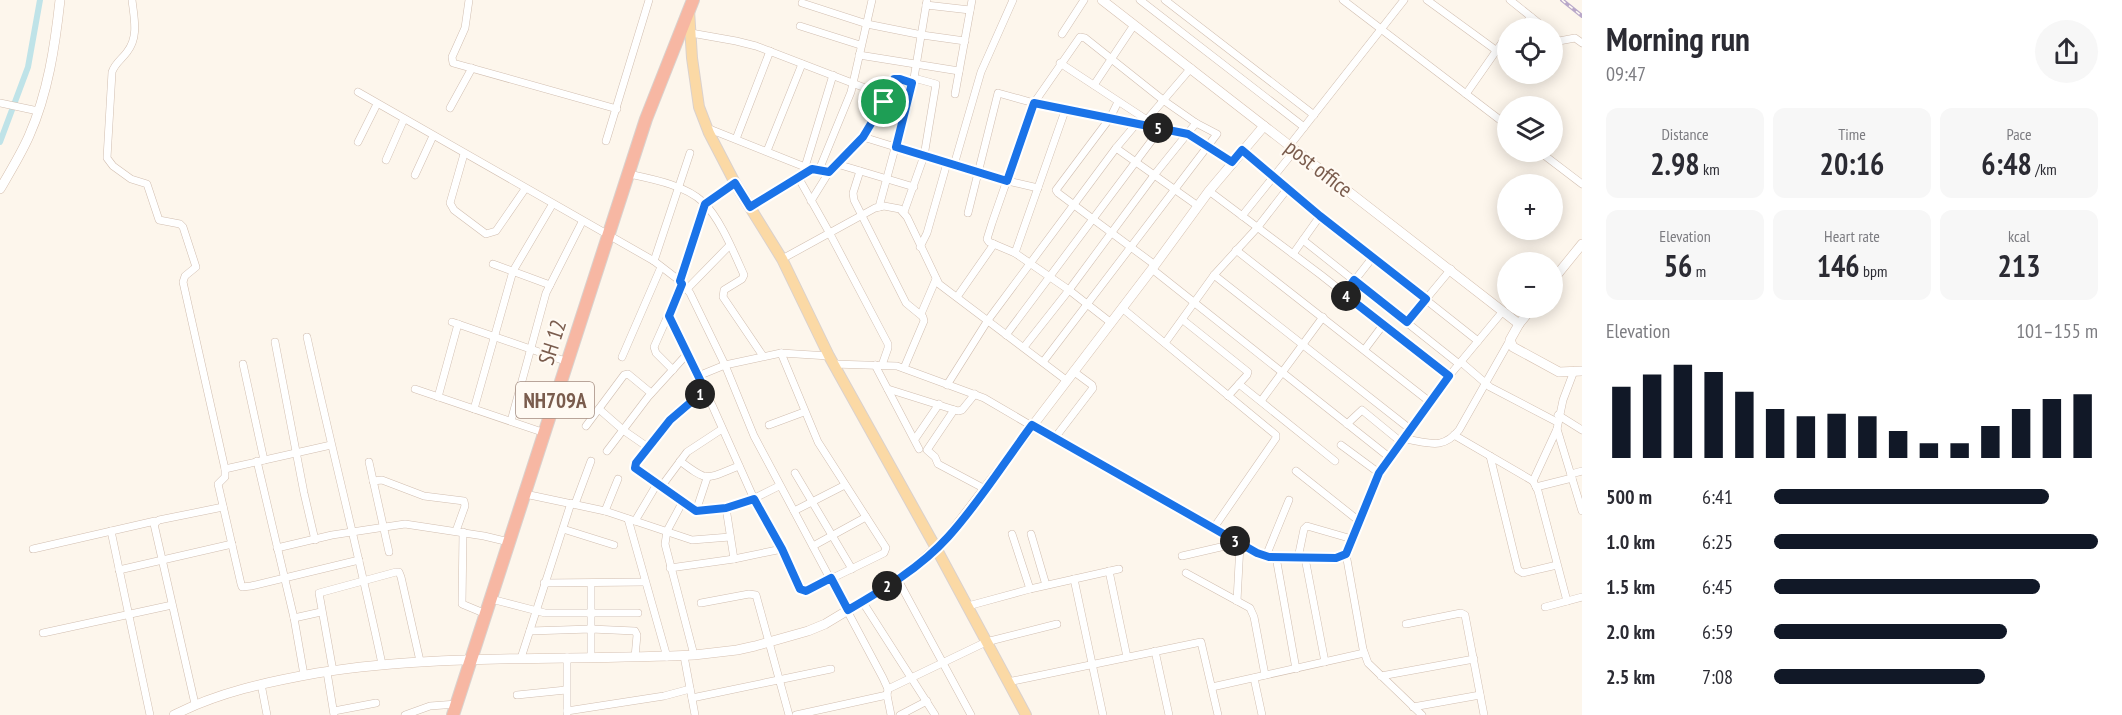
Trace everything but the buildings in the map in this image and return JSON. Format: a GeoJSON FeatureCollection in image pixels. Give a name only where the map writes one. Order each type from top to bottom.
{"type":"FeatureCollection","features":[{"type":"Feature","properties":{"kind":"highway","name":"SH 12"},"geometry":{"type":"LineString","coordinates":[[456,711],[612,238],[632,175],[646,118],[691,3]]}},
{"type":"Feature","properties":{"kind":"highway","name":"SH 12"},"geometry":{"type":"LineString","coordinates":[[474,659],[486,614],[494,600],[509,542],[528,495],[568,362],[612,238]]}},
{"type":"Feature","properties":{"kind":"main road"},"geometry":{"type":"LineString","coordinates":[[691,3],[691,33],[699,107],[707,128],[735,183],[782,259],[831,360],[1026,715]]}},
{"type":"Feature","properties":{"kind":"street"},"geometry":{"type":"LineString","coordinates":[[0,189],[30,136],[35,110],[48,77],[60,0]]}},
{"type":"Feature","properties":{"kind":"street"},"geometry":{"type":"LineString","coordinates":[[132,0],[134,40],[112,72],[107,158],[113,166],[130,179],[147,184],[159,220],[183,225],[196,267],[184,277],[183,282],[225,469],[225,477],[218,484],[242,586],[359,560]]}},
{"type":"Feature","properties":{"kind":"street"},"geometry":{"type":"LineString","coordinates":[[469,0],[465,28],[452,59],[453,63],[616,109]]}},
{"type":"Feature","properties":{"kind":"street"},"geometry":{"type":"LineString","coordinates":[[606,141],[649,0]]}},
{"type":"Feature","properties":{"kind":"street"},"geometry":{"type":"LineString","coordinates":[[750,207],[812,169],[854,83],[860,45],[872,0]]}},
{"type":"Feature","properties":{"kind":"street"},"geometry":{"type":"LineString","coordinates":[[955,94],[972,0]]}},
{"type":"Feature","properties":{"kind":"street"},"geometry":{"type":"LineString","coordinates":[[920,247],[927,233],[981,72],[1013,0]]}},
{"type":"Feature","properties":{"kind":"street"},"geometry":{"type":"LineString","coordinates":[[1062,34],[1084,0]]}},
{"type":"Feature","properties":{"kind":"street","name":"post office"},"geometry":{"type":"LineString","coordinates":[[1102,0],[1497,306]]}},
{"type":"Feature","properties":{"kind":"street"},"geometry":{"type":"LineString","coordinates":[[1140,0],[1304,127]]}},
{"type":"Feature","properties":{"kind":"street"},"geometry":{"type":"LineString","coordinates":[[1165,0],[1314,115]]}},
{"type":"Feature","properties":{"kind":"street"},"geometry":{"type":"LineString","coordinates":[[1343,0],[1497,118]]}},
{"type":"Feature","properties":{"kind":"street"},"geometry":{"type":"LineString","coordinates":[[1242,216],[1275,176],[1304,127],[1404,0]]}},
{"type":"Feature","properties":{"kind":"street"},"geometry":{"type":"LineString","coordinates":[[1427,0],[1497,51],[1466,94]]}},
{"type":"Feature","properties":{"kind":"street"},"geometry":{"type":"LineString","coordinates":[[1510,0],[1533,18]]}},
{"type":"Feature","properties":{"kind":"street"},"geometry":{"type":"LineString","coordinates":[[879,207],[913,80],[926,2],[970,10]]}},
{"type":"Feature","properties":{"kind":"street"},"geometry":{"type":"LineString","coordinates":[[802,3],[867,24],[965,41]]}},
{"type":"Feature","properties":{"kind":"street"},"geometry":{"type":"LineString","coordinates":[[1094,85],[1134,25]]}},
{"type":"Feature","properties":{"kind":"street"},"geometry":{"type":"LineString","coordinates":[[800,26],[860,45]]}},
{"type":"Feature","properties":{"kind":"street"},"geometry":{"type":"LineString","coordinates":[[691,33],[736,40],[886,96]]}},
{"type":"Feature","properties":{"kind":"street"},"geometry":{"type":"LineString","coordinates":[[1043,362],[1088,304],[1207,146],[1217,134],[1196,123],[1163,100],[1081,37],[1060,63],[1034,103],[987,239],[1016,253],[1051,276],[1088,304],[1110,322]]}},
{"type":"Feature","properties":{"kind":"street"},"geometry":{"type":"LineString","coordinates":[[1563,40],[1575,38],[1582,43]]}},
{"type":"Feature","properties":{"kind":"street"},"geometry":{"type":"LineString","coordinates":[[736,139],[770,51]]}},
{"type":"Feature","properties":{"kind":"street"},"geometry":{"type":"LineString","coordinates":[[859,55],[959,71]]}},
{"type":"Feature","properties":{"kind":"street"},"geometry":{"type":"LineString","coordinates":[[1060,63],[1118,102],[1142,122]]}},
{"type":"Feature","properties":{"kind":"street"},"geometry":{"type":"LineString","coordinates":[[767,151],[802,64]]}},
{"type":"Feature","properties":{"kind":"street"},"geometry":{"type":"LineString","coordinates":[[450,108],[472,68]]}},
{"type":"Feature","properties":{"kind":"street"},"geometry":{"type":"LineString","coordinates":[[947,385],[988,320],[1116,148],[1191,68]]}},
{"type":"Feature","properties":{"kind":"street"},"geometry":{"type":"LineString","coordinates":[[812,169],[833,75]]}},
{"type":"Feature","properties":{"kind":"street"},"geometry":{"type":"LineString","coordinates":[[811,201],[829,172],[863,137],[894,79],[913,80],[936,84],[924,156],[904,212]]}},
{"type":"Feature","properties":{"kind":"street"},"geometry":{"type":"LineString","coordinates":[[358,92],[552,205],[654,261],[683,285],[725,365],[753,436],[848,610],[887,692],[891,715]]}},
{"type":"Feature","properties":{"kind":"street"},"geometry":{"type":"LineString","coordinates":[[968,213],[998,93],[1034,103],[1142,122],[1188,134],[1232,162]]}},
{"type":"Feature","properties":{"kind":"street"},"geometry":{"type":"LineString","coordinates":[[1118,102],[1110,118],[1056,190],[1074,206],[1131,247],[1194,304],[1389,457]]}},
{"type":"Feature","properties":{"kind":"street"},"geometry":{"type":"LineString","coordinates":[[3,103],[35,110]]}},
{"type":"Feature","properties":{"kind":"street"},"geometry":{"type":"LineString","coordinates":[[358,142],[377,104]]}},
{"type":"Feature","properties":{"kind":"street"},"geometry":{"type":"LineString","coordinates":[[1016,253],[1066,108]]}},
{"type":"Feature","properties":{"kind":"street"},"geometry":{"type":"LineString","coordinates":[[386,159],[404,119]]}},
{"type":"Feature","properties":{"kind":"street"},"geometry":{"type":"LineString","coordinates":[[1024,347],[1196,123]]}},
{"type":"Feature","properties":{"kind":"street"},"geometry":{"type":"LineString","coordinates":[[174,715],[224,693],[304,675],[382,664],[474,659],[667,657],[737,650],[808,631],[848,610],[898,580],[955,529],[1209,191],[1264,126]]}},
{"type":"Feature","properties":{"kind":"street"},"geometry":{"type":"LineString","coordinates":[[707,128],[812,169],[829,172]]}},
{"type":"Feature","properties":{"kind":"street"},"geometry":{"type":"LineString","coordinates":[[1006,335],[1161,128]]}},
{"type":"Feature","properties":{"kind":"street"},"geometry":{"type":"LineString","coordinates":[[415,176],[433,136]]}},
{"type":"Feature","properties":{"kind":"street"},"geometry":{"type":"LineString","coordinates":[[863,137],[979,173],[1038,188]]}},
{"type":"Feature","properties":{"kind":"street"},"geometry":{"type":"LineString","coordinates":[[1116,148],[1198,206]]}},
{"type":"Feature","properties":{"kind":"street"},"geometry":{"type":"LineString","coordinates":[[1242,150],[1320,216],[1478,340]]}},
{"type":"Feature","properties":{"kind":"street"},"geometry":{"type":"LineString","coordinates":[[654,261],[690,153]]}},
{"type":"Feature","properties":{"kind":"street"},"geometry":{"type":"LineString","coordinates":[[464,154],[450,199],[452,207],[486,234],[496,231],[525,189]]}},
{"type":"Feature","properties":{"kind":"street"},"geometry":{"type":"LineString","coordinates":[[1553,162],[1582,184]]}},
{"type":"Feature","properties":{"kind":"street"},"geometry":{"type":"LineString","coordinates":[[837,165],[914,187]]}},
{"type":"Feature","properties":{"kind":"street"},"geometry":{"type":"LineString","coordinates":[[860,171],[853,193],[861,216],[906,303],[924,316],[924,324],[904,368]]}},
{"type":"Feature","properties":{"kind":"street"},"geometry":{"type":"LineString","coordinates":[[632,175],[679,189],[705,204],[714,216],[744,275],[742,279],[724,290],[723,294],[763,356]]}},
{"type":"Feature","properties":{"kind":"street"},"geometry":{"type":"LineString","coordinates":[[798,177],[830,232],[888,344],[879,365],[888,389],[919,449]]}},
{"type":"Feature","properties":{"kind":"street"},"geometry":{"type":"LineString","coordinates":[[673,370],[654,347],[683,285],[705,204],[735,183]]}},
{"type":"Feature","properties":{"kind":"street"},"geometry":{"type":"LineString","coordinates":[[1165,343],[1214,275],[1257,228],[1288,188]]}},
{"type":"Feature","properties":{"kind":"street"},"geometry":{"type":"LineString","coordinates":[[1209,191],[1449,376]]}},
{"type":"Feature","properties":{"kind":"street"},"geometry":{"type":"LineString","coordinates":[[474,409],[513,271],[552,205]]}},
{"type":"Feature","properties":{"kind":"street"},"geometry":{"type":"LineString","coordinates":[[782,259],[879,207],[896,208],[904,212],[942,287],[1066,380]]}},
{"type":"Feature","properties":{"kind":"street"},"geometry":{"type":"LineString","coordinates":[[1293,254],[1320,216]]}},
{"type":"Feature","properties":{"kind":"street"},"geometry":{"type":"LineString","coordinates":[[511,421],[550,285],[582,222]]}},
{"type":"Feature","properties":{"kind":"street"},"geometry":{"type":"LineString","coordinates":[[1303,240],[1484,383],[1557,422],[1582,430]]}},
{"type":"Feature","properties":{"kind":"street"},"geometry":{"type":"LineString","coordinates":[[957,297],[994,244]]}},
{"type":"Feature","properties":{"kind":"street"},"geometry":{"type":"LineString","coordinates":[[1563,267],[1582,244]]}},
{"type":"Feature","properties":{"kind":"street"},"geometry":{"type":"LineString","coordinates":[[683,285],[729,246]]}},
{"type":"Feature","properties":{"kind":"street"},"geometry":{"type":"LineString","coordinates":[[1236,250],[1430,402]]}},
{"type":"Feature","properties":{"kind":"street"},"geometry":{"type":"LineString","coordinates":[[1344,294],[1373,257]]}},
{"type":"Feature","properties":{"kind":"street"},"geometry":{"type":"LineString","coordinates":[[493,264],[550,285]]}},
{"type":"Feature","properties":{"kind":"street"},"geometry":{"type":"LineString","coordinates":[[622,357],[661,267]]}},
{"type":"Feature","properties":{"kind":"street"},"geometry":{"type":"LineString","coordinates":[[1407,322],[1451,269]]}},
{"type":"Feature","properties":{"kind":"street"},"geometry":{"type":"LineString","coordinates":[[1214,275],[1410,429]]}},
{"type":"Feature","properties":{"kind":"street"},"geometry":{"type":"LineString","coordinates":[[921,314],[936,279]]}},
{"type":"Feature","properties":{"kind":"street"},"geometry":{"type":"LineString","coordinates":[[1122,308],[1274,431],[1276,438],[1213,529]]}},
{"type":"Feature","properties":{"kind":"street"},"geometry":{"type":"LineString","coordinates":[[669,316],[754,499],[782,549],[801,591],[806,591],[886,551],[885,545],[818,442],[781,353]]}},
{"type":"Feature","properties":{"kind":"street"},"geometry":{"type":"LineString","coordinates":[[1261,401],[1323,317]]}},
{"type":"Feature","properties":{"kind":"street"},"geometry":{"type":"LineString","coordinates":[[1422,715],[1368,663],[1364,653],[1346,554],[1379,473],[1389,457],[1449,376],[1497,318]]}},
{"type":"Feature","properties":{"kind":"street","name":"post office"},"geometry":{"type":"LineString","coordinates":[[1512,318],[1519,324]]}},
{"type":"Feature","properties":{"kind":"street"},"geometry":{"type":"LineString","coordinates":[[1347,424],[1362,410],[1402,440],[1440,444],[1450,441],[1524,318]]}},
{"type":"Feature","properties":{"kind":"street"},"geometry":{"type":"LineString","coordinates":[[1183,320],[1247,370],[1248,374],[1228,396]]}},
{"type":"Feature","properties":{"kind":"street"},"geometry":{"type":"LineString","coordinates":[[438,397],[455,323],[568,362]]}},
{"type":"Feature","properties":{"kind":"street"},"geometry":{"type":"LineString","coordinates":[[1365,349],[1383,325]]}},
{"type":"Feature","properties":{"kind":"street"},"geometry":{"type":"LineString","coordinates":[[307,337],[382,664]]}},
{"type":"Feature","properties":{"kind":"street"},"geometry":{"type":"LineString","coordinates":[[1510,340],[1513,347],[1552,370],[1578,371],[1534,484],[1567,601]]}},
{"type":"Feature","properties":{"kind":"street"},"geometry":{"type":"LineString","coordinates":[[275,342],[315,540]]}},
{"type":"Feature","properties":{"kind":"street"},"geometry":{"type":"LineString","coordinates":[[607,451],[651,393],[688,353]]}},
{"type":"Feature","properties":{"kind":"street"},"geometry":{"type":"LineString","coordinates":[[698,376],[725,365],[781,353],[904,368],[975,394],[1002,407],[1213,529],[1266,556],[1336,558],[1346,554]]}},
{"type":"Feature","properties":{"kind":"street"},"geometry":{"type":"LineString","coordinates":[[243,364],[277,548],[294,618],[304,675]]}},
{"type":"Feature","properties":{"kind":"street"},"geometry":{"type":"LineString","coordinates":[[1054,439],[1093,388],[1073,372]]}},
{"type":"Feature","properties":{"kind":"street"},"geometry":{"type":"LineString","coordinates":[[586,426],[626,374],[651,393]]}},
{"type":"Feature","properties":{"kind":"street"},"geometry":{"type":"LineString","coordinates":[[1239,384],[1335,461]]}},
{"type":"Feature","properties":{"kind":"street"},"geometry":{"type":"LineString","coordinates":[[415,389],[545,433]]}},
{"type":"Feature","properties":{"kind":"street"},"geometry":{"type":"LineString","coordinates":[[888,389],[954,410],[962,410],[975,394]]}},
{"type":"Feature","properties":{"kind":"street"},"geometry":{"type":"LineString","coordinates":[[705,390],[670,420],[635,466],[696,511],[726,508],[754,499],[779,486]]}},
{"type":"Feature","properties":{"kind":"street"},"geometry":{"type":"LineString","coordinates":[[915,439],[939,405]]}},
{"type":"Feature","properties":{"kind":"street"},"geometry":{"type":"LineString","coordinates":[[600,409],[623,430],[649,448]]}},
{"type":"Feature","properties":{"kind":"street"},"geometry":{"type":"LineString","coordinates":[[954,410],[927,450],[935,457],[938,464],[985,489]]}},
{"type":"Feature","properties":{"kind":"street"},"geometry":{"type":"LineString","coordinates":[[769,425],[804,412]]}},
{"type":"Feature","properties":{"kind":"street"},"geometry":{"type":"LineString","coordinates":[[1557,422],[1582,511]]}},
{"type":"Feature","properties":{"kind":"street"},"geometry":{"type":"LineString","coordinates":[[667,657],[645,582],[632,520],[680,460],[693,448],[722,429]]}},
{"type":"Feature","properties":{"kind":"street"},"geometry":{"type":"LineString","coordinates":[[1454,435],[1534,484],[1571,476],[1582,471]]}},
{"type":"Feature","properties":{"kind":"street"},"geometry":{"type":"LineString","coordinates":[[1341,444],[1379,473]]}},
{"type":"Feature","properties":{"kind":"street"},"geometry":{"type":"LineString","coordinates":[[225,469],[331,445]]}},
{"type":"Feature","properties":{"kind":"street"},"geometry":{"type":"LineString","coordinates":[[1490,456],[1518,570],[1522,573],[1557,565]]}},
{"type":"Feature","properties":{"kind":"street"},"geometry":{"type":"LineString","coordinates":[[521,658],[563,529],[591,460]]}},
{"type":"Feature","properties":{"kind":"street"},"geometry":{"type":"LineString","coordinates":[[680,460],[700,476],[707,478],[739,466]]}},
{"type":"Feature","properties":{"kind":"street"},"geometry":{"type":"LineString","coordinates":[[369,462],[389,552]]}},
{"type":"Feature","properties":{"kind":"street"},"geometry":{"type":"LineString","coordinates":[[1296,471],[1359,521]]}},
{"type":"Feature","properties":{"kind":"street"},"geometry":{"type":"LineString","coordinates":[[795,473],[852,569]]}},
{"type":"Feature","properties":{"kind":"street"},"geometry":{"type":"LineString","coordinates":[[696,511],[707,478]]}},
{"type":"Feature","properties":{"kind":"street"},"geometry":{"type":"LineString","coordinates":[[605,511],[618,479]]}},
{"type":"Feature","properties":{"kind":"street"},"geometry":{"type":"LineString","coordinates":[[373,482],[382,480],[424,496],[464,501],[459,532],[462,604],[486,614]]}},
{"type":"Feature","properties":{"kind":"street"},"geometry":{"type":"LineString","coordinates":[[794,511],[845,484]]}},
{"type":"Feature","properties":{"kind":"street"},"geometry":{"type":"LineString","coordinates":[[528,495],[605,511],[692,540],[730,537]]}},
{"type":"Feature","properties":{"kind":"street"},"geometry":{"type":"LineString","coordinates":[[1266,556],[1289,500]]}},
{"type":"Feature","properties":{"kind":"street"},"geometry":{"type":"LineString","coordinates":[[682,502],[667,531],[665,544],[689,655],[690,689],[695,715]]}},
{"type":"Feature","properties":{"kind":"street"},"geometry":{"type":"LineString","coordinates":[[33,549],[224,507]]}},
{"type":"Feature","properties":{"kind":"street"},"geometry":{"type":"LineString","coordinates":[[726,508],[734,559]]}},
{"type":"Feature","properties":{"kind":"street"},"geometry":{"type":"LineString","coordinates":[[813,546],[866,517]]}},
{"type":"Feature","properties":{"kind":"street"},"geometry":{"type":"LineString","coordinates":[[155,521],[154,527],[161,560],[195,704]]}},
{"type":"Feature","properties":{"kind":"street"},"geometry":{"type":"LineString","coordinates":[[277,548],[352,532],[405,524],[509,542]]}},
{"type":"Feature","properties":{"kind":"street"},"geometry":{"type":"LineString","coordinates":[[1325,662],[1301,558],[1304,529],[1307,526],[1352,539]]}},
{"type":"Feature","properties":{"kind":"street"},"geometry":{"type":"LineString","coordinates":[[563,529],[614,545]]}},
{"type":"Feature","properties":{"kind":"street"},"geometry":{"type":"LineString","coordinates":[[111,531],[150,715]]}},
{"type":"Feature","properties":{"kind":"street"},"geometry":{"type":"LineString","coordinates":[[1012,534],[1030,589]]}},
{"type":"Feature","properties":{"kind":"street"},"geometry":{"type":"LineString","coordinates":[[1031,534],[1046,585]]}},
{"type":"Feature","properties":{"kind":"street"},"geometry":{"type":"LineString","coordinates":[[1182,556],[1239,543]]}},
{"type":"Feature","properties":{"kind":"street"},"geometry":{"type":"LineString","coordinates":[[1237,601],[1239,543]]}},
{"type":"Feature","properties":{"kind":"street"},"geometry":{"type":"LineString","coordinates":[[120,570],[232,544]]}},
{"type":"Feature","properties":{"kind":"street"},"geometry":{"type":"LineString","coordinates":[[670,568],[734,559],[782,549]]}},
{"type":"Feature","properties":{"kind":"street"},"geometry":{"type":"LineString","coordinates":[[1276,557],[1296,669]]}},
{"type":"Feature","properties":{"kind":"street"},"geometry":{"type":"LineString","coordinates":[[968,606],[1046,585],[1119,569]]}},
{"type":"Feature","properties":{"kind":"street"},"geometry":{"type":"LineString","coordinates":[[1109,571],[1127,657]]}},
{"type":"Feature","properties":{"kind":"street"},"geometry":{"type":"LineString","coordinates":[[376,703],[334,713],[318,593],[396,572],[400,574],[420,661]]}},
{"type":"Feature","properties":{"kind":"street"},"geometry":{"type":"LineString","coordinates":[[1186,573],[1250,608],[1265,675]]}},
{"type":"Feature","properties":{"kind":"street"},"geometry":{"type":"LineString","coordinates":[[1074,579],[1103,715]]}},
{"type":"Feature","properties":{"kind":"street"},"geometry":{"type":"LineString","coordinates":[[898,580],[971,715]]}},
{"type":"Feature","properties":{"kind":"street"},"geometry":{"type":"LineString","coordinates":[[544,583],[645,582]]}},
{"type":"Feature","properties":{"kind":"street"},"geometry":{"type":"LineString","coordinates":[[591,584],[591,657]]}},
{"type":"Feature","properties":{"kind":"street"},"geometry":{"type":"LineString","coordinates":[[701,603],[753,594],[757,598],[789,715]]}},
{"type":"Feature","properties":{"kind":"street"},"geometry":{"type":"LineString","coordinates":[[1545,607],[1582,597]]}},
{"type":"Feature","properties":{"kind":"street"},"geometry":{"type":"LineString","coordinates":[[494,600],[536,612],[638,613]]}},
{"type":"Feature","properties":{"kind":"street"},"geometry":{"type":"LineString","coordinates":[[862,601],[935,715]]}},
{"type":"Feature","properties":{"kind":"street"},"geometry":{"type":"LineString","coordinates":[[43,633],[172,605]]}},
{"type":"Feature","properties":{"kind":"street"},"geometry":{"type":"LineString","coordinates":[[294,618],[321,612]]}},
{"type":"Feature","properties":{"kind":"street"},"geometry":{"type":"LineString","coordinates":[[1406,624],[1464,613],[1484,715]]}},
{"type":"Feature","properties":{"kind":"street"},"geometry":{"type":"LineString","coordinates":[[796,715],[887,692],[986,642],[1058,624]]}},
{"type":"Feature","properties":{"kind":"street"},"geometry":{"type":"LineString","coordinates":[[530,631],[591,629],[635,631],[637,635],[635,657]]}},
{"type":"Feature","properties":{"kind":"street"},"geometry":{"type":"LineString","coordinates":[[1008,682],[1201,642],[1218,715]]}},
{"type":"Feature","properties":{"kind":"street"},"geometry":{"type":"LineString","coordinates":[[1155,651],[1169,715]]}},
{"type":"Feature","properties":{"kind":"street"},"geometry":{"type":"LineString","coordinates":[[1212,687],[1364,653]]}},
{"type":"Feature","properties":{"kind":"street"},"geometry":{"type":"LineString","coordinates":[[567,657],[567,713],[664,696],[690,689]]}},
{"type":"Feature","properties":{"kind":"street"},"geometry":{"type":"LineString","coordinates":[[1381,676],[1474,659]]}},
{"type":"Feature","properties":{"kind":"street"},"geometry":{"type":"LineString","coordinates":[[692,698],[831,669]]}},
{"type":"Feature","properties":{"kind":"street"},"geometry":{"type":"LineString","coordinates":[[1254,678],[1262,715]]}},
{"type":"Feature","properties":{"kind":"street"},"geometry":{"type":"LineString","coordinates":[[261,684],[267,715]]}},
{"type":"Feature","properties":{"kind":"street"},"geometry":{"type":"LineString","coordinates":[[517,695],[566,690]]}},
{"type":"Feature","properties":{"kind":"street"},"geometry":{"type":"LineString","coordinates":[[1413,707],[1480,695]]}},
{"type":"Feature","properties":{"kind":"street"},"geometry":{"type":"LineString","coordinates":[[900,715],[927,701]]}},
{"type":"Feature","properties":{"kind":"street"},"geometry":{"type":"LineString","coordinates":[[405,715],[430,706],[456,711]]}},
{"type":"Feature","properties":{"kind":"waterway"},"geometry":{"type":"LineString","coordinates":[[0,142],[28,67],[40,0]]}},
{"type":"Feature","properties":{"kind":"railway"},"geometry":{"type":"LineString","coordinates":[[1562,0],[1582,16]]}},
{"type":"Feature","properties":{"kind":"route"},"geometry":{"type":"LineString","coordinates":[[894,79],[912,83],[896,147],[1007,181],[1034,103],[1188,134],[1232,162],[1242,150],[1320,216],[1426,299],[1407,322],[1354,280],[1344,294],[1449,376],[1379,473],[1346,554],[1336,558],[1263,556],[1032,425],[947,538],[898,580],[848,610],[831,578],[804,592],[801,591],[782,549],[754,499],[726,508],[696,511],[638,471],[635,468],[636,463],[670,420],[705,390],[669,316],[682,284],[680,281],[705,204],[735,183],[750,207],[812,169],[829,172],[863,137],[884,102],[894,79]]}}]}
